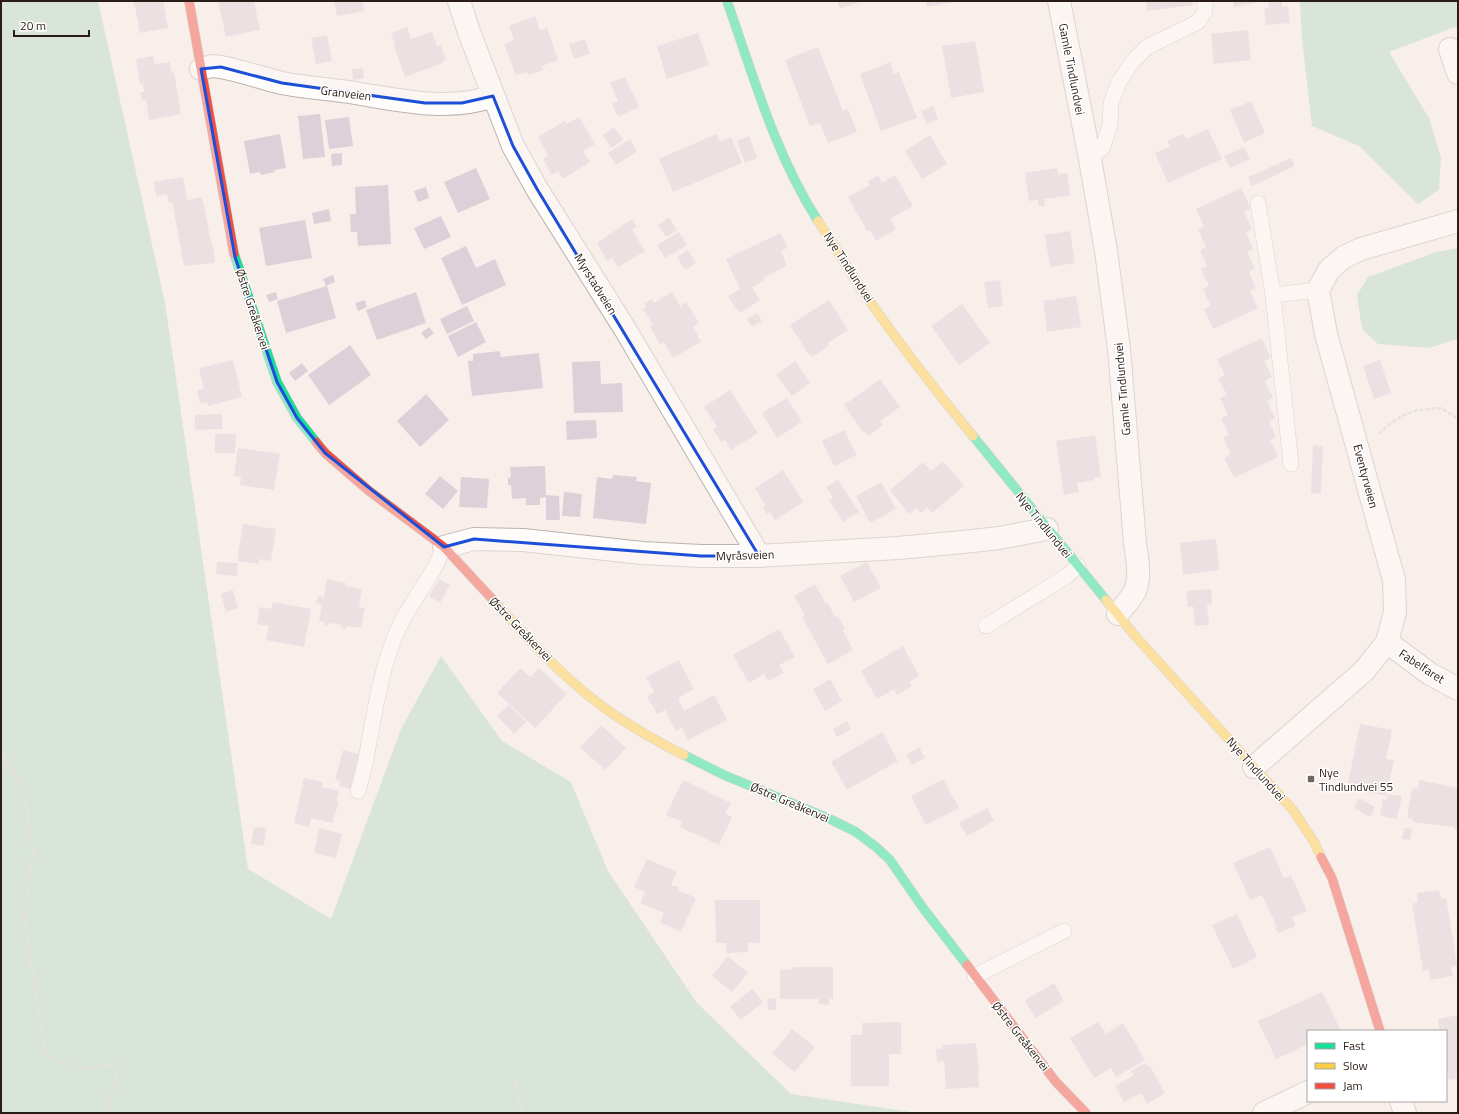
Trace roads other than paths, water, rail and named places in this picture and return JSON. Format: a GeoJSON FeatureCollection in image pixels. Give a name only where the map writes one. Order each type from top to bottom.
{"type":"FeatureCollection","features":[{"type":"Feature","properties":{"kind":"street","name":"Østre Greåkervei"},"geometry":{"type":"LineString","coordinates":[[189,1],[235,256],[277,382],[297,418],[325,453],[369,491],[444,547],[509,618],[561,671],[610,712],[653,739],[699,763],[724,775],[830,819],[856,832],[876,847],[894,866],[923,908],[1056,1082],[1086,1113]]}},
{"type":"Feature","properties":{"kind":"street","name":"Myrstadveien"},"geometry":{"type":"LineString","coordinates":[[459,1],[469,32],[513,146],[537,189],[637,349],[759,556]]}},
{"type":"Feature","properties":{"kind":"street","name":"Nye Tindlundvei"},"geometry":{"type":"LineString","coordinates":[[727,1],[767,116],[789,166],[812,211],[864,292],[934,388],[1047,530],[1136,637],[1293,810],[1314,842],[1332,878],[1380,1030]]}},
{"type":"Feature","properties":{"kind":"street","name":"Gamle Tindlundvei"},"geometry":{"type":"LineString","coordinates":[[1059,1],[1090,159],[1106,251],[1119,349],[1134,535],[1138,562],[1138,578],[1135,591],[1118,614]]}},
{"type":"Feature","properties":{"kind":"street"},"geometry":{"type":"LineString","coordinates":[[1450,49],[1458,73]]}},
{"type":"Feature","properties":{"kind":"street","name":"Granveien"},"geometry":{"type":"LineString","coordinates":[[201,69],[212,66],[221,67],[282,83],[315,89],[336,90],[425,103],[462,103],[483,100],[493,96]]}},
{"type":"Feature","properties":{"kind":"street"},"geometry":{"type":"LineString","coordinates":[[1318,290],[1329,270],[1344,257],[1361,249],[1458,221]]}},
{"type":"Feature","properties":{"kind":"street","name":"Eventyrveien"},"geometry":{"type":"LineString","coordinates":[[1254,767],[1364,671],[1387,642],[1395,612],[1394,580],[1326,334],[1318,290]]}},
{"type":"Feature","properties":{"kind":"street","name":"Myråsveien"},"geometry":{"type":"LineString","coordinates":[[444,547],[474,539],[523,540],[642,552],[701,556],[759,556],[898,548],[999,538],[1047,530]]}},
{"type":"Feature","properties":{"kind":"street","name":"Fabelfaret"},"geometry":{"type":"LineString","coordinates":[[1387,642],[1430,674],[1458,689]]}},
{"type":"Feature","properties":{"kind":"street"},"geometry":{"type":"LineString","coordinates":[[1264,1113],[1307,1092]]}},
{"type":"Feature","properties":{"kind":"street"},"geometry":{"type":"LineString","coordinates":[[1402,1102],[1405,1113]]}},
{"type":"Feature","properties":{"kind":"lane"},"geometry":{"type":"LineString","coordinates":[[1090,159],[1103,147],[1110,125],[1111,103],[1120,82],[1133,61],[1148,47],[1198,22],[1205,11],[1205,1]]}},
{"type":"Feature","properties":{"kind":"lane"},"geometry":{"type":"LineString","coordinates":[[1258,203],[1273,295],[1291,464]]}},
{"type":"Feature","properties":{"kind":"lane"},"geometry":{"type":"LineString","coordinates":[[1273,295],[1318,290]]}},
{"type":"Feature","properties":{"kind":"lane"},"geometry":{"type":"LineString","coordinates":[[358,791],[380,685],[395,636],[404,617],[435,567],[444,547]]}},
{"type":"Feature","properties":{"kind":"lane"},"geometry":{"type":"LineString","coordinates":[[986,626],[1067,576],[1078,566]]}},
{"type":"Feature","properties":{"kind":"lane"},"geometry":{"type":"LineString","coordinates":[[975,976],[1064,931]]}},
{"type":"Feature","properties":{"kind":"place","name":"Nye Tindlundvei 55"},"geometry":{"type":"Point","coordinates":[1311,779]}}]}
